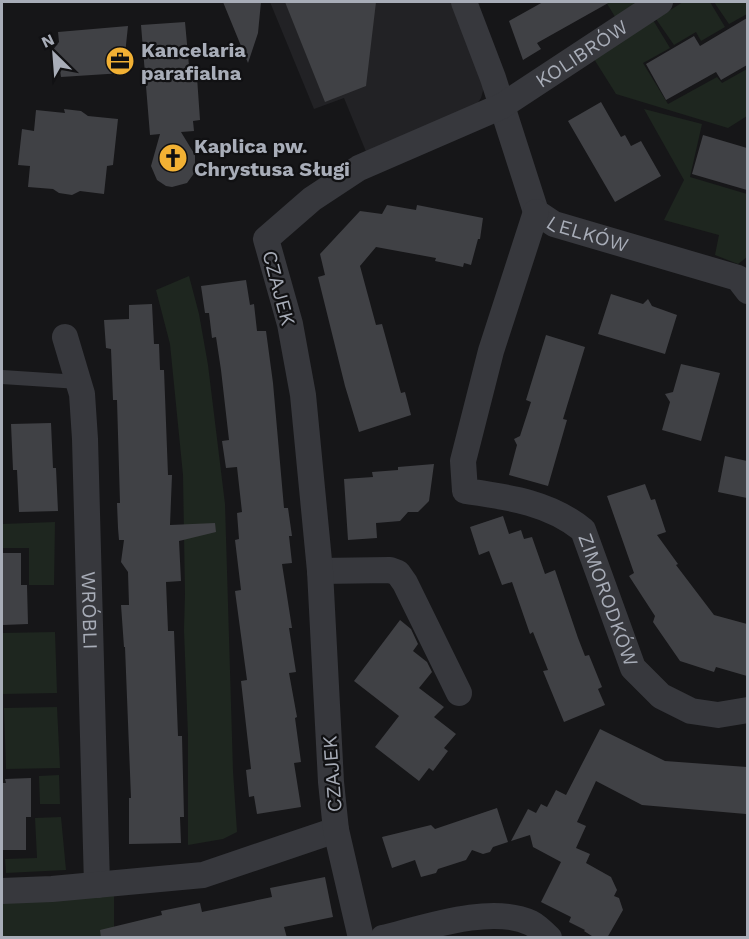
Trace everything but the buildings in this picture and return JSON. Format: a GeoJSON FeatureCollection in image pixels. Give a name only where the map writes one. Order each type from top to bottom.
{"type":"FeatureCollection","features":[{"type":"Feature","properties":{"kind":"street","name":"LELKÓW"},"geometry":{"type":"LineString","coordinates":[[464,2],[493,78],[536,212],[554,224],[744,280]]}},
{"type":"Feature","properties":{"kind":"street","name":"KOLIBRÓW"},"geometry":{"type":"LineString","coordinates":[[502,106],[660,2]]}},
{"type":"Feature","properties":{"kind":"street","name":"CZAJEK"},"geometry":{"type":"LineString","coordinates":[[361,938],[336,830],[330,770],[320,572],[303,395],[290,324],[266,239],[312,200],[359,168],[502,106]]}},
{"type":"Feature","properties":{"kind":"street","name":"ZIMORODKÓW"},"geometry":{"type":"LineString","coordinates":[[536,212],[491,351],[464,461],[465,491],[525,500],[569,519],[583,530],[633,668],[661,696],[691,711],[718,715],[747,710]]}},
{"type":"Feature","properties":{"kind":"street","name":"WRÓBLI"},"geometry":{"type":"LineString","coordinates":[[65,337],[79,382],[85,439],[97,885]]}},
{"type":"Feature","properties":{"kind":"street"},"geometry":{"type":"LineString","coordinates":[[320,572],[390,570],[398,573],[459,693]]}},
{"type":"Feature","properties":{"kind":"street"},"geometry":{"type":"LineString","coordinates":[[2,891],[204,875],[336,830]]}},
{"type":"Feature","properties":{"kind":"street"},"geometry":{"type":"LineString","coordinates":[[383,938],[465,919],[502,916],[531,923],[549,938]]}},
{"type":"Feature","properties":{"kind":"lane"},"geometry":{"type":"LineString","coordinates":[[2,378],[79,382]]}},
{"type":"Feature","properties":{"kind":"shaded area"},"geometry":{"type":"Polygon","coordinates":[[[270,2],[456,2],[484,87],[481,98],[475,107],[367,154],[344,98],[314,109],[270,2]]]}},
{"type":"Feature","properties":{"kind":"shaded area"},"geometry":{"type":"Polygon","coordinates":[[[606,2],[633,2],[636,6],[617,20],[606,2]]]}},
{"type":"Feature","properties":{"kind":"shaded area"},"geometry":{"type":"Polygon","coordinates":[[[683,2],[710,2],[725,27],[701,41],[696,32],[674,45],[656,19],[683,2]]]}},
{"type":"Feature","properties":{"kind":"shaded area"},"geometry":{"type":"Polygon","coordinates":[[[714,2],[747,2],[747,14],[729,24],[714,2]]]}},
{"type":"Feature","properties":{"kind":"shaded area"},"geometry":{"type":"Polygon","coordinates":[[[653,20],[670,48],[643,63],[668,104],[717,77],[722,83],[747,69],[747,116],[728,128],[616,94],[594,59],[653,20]]]}},
{"type":"Feature","properties":{"kind":"shaded area"},"geometry":{"type":"Polygon","coordinates":[[[644,109],[702,124],[690,177],[747,194],[747,257],[738,264],[715,255],[719,235],[664,220],[684,180],[644,109]]]}},
{"type":"Feature","properties":{"kind":"shaded area"},"geometry":{"type":"Polygon","coordinates":[[[189,276],[199,314],[208,365],[225,504],[237,832],[223,839],[188,845],[183,475],[170,344],[156,290],[189,276]]]}},
{"type":"Feature","properties":{"kind":"shaded area"},"geometry":{"type":"Polygon","coordinates":[[[55,522],[54,585],[29,585],[29,548],[2,548],[2,524],[55,522]]]}},
{"type":"Feature","properties":{"kind":"shaded area"},"geometry":{"type":"Polygon","coordinates":[[[55,632],[57,693],[3,694],[2,633],[55,632]]]}},
{"type":"Feature","properties":{"kind":"shaded area"},"geometry":{"type":"Polygon","coordinates":[[[57,707],[60,768],[6,769],[4,708],[57,707]]]}},
{"type":"Feature","properties":{"kind":"shaded area"},"geometry":{"type":"Polygon","coordinates":[[[59,775],[60,804],[40,804],[39,776],[59,775]]]}},
{"type":"Feature","properties":{"kind":"shaded area"},"geometry":{"type":"Polygon","coordinates":[[[61,817],[66,870],[6,873],[5,859],[37,858],[35,818],[61,817]]]}},
{"type":"Feature","properties":{"kind":"shaded area"},"geometry":{"type":"Polygon","coordinates":[[[114,894],[114,937],[2,937],[2,900],[114,894]]]}},
{"type":"Feature","properties":{"kind":"place","name":"Kancelaria parafialna"},"geometry":{"type":"Point","coordinates":[120,61]}},
{"type":"Feature","properties":{"kind":"place","name":"Kaplica pw. Chrystusa Sługi"},"geometry":{"type":"Point","coordinates":[173,158]}}]}
